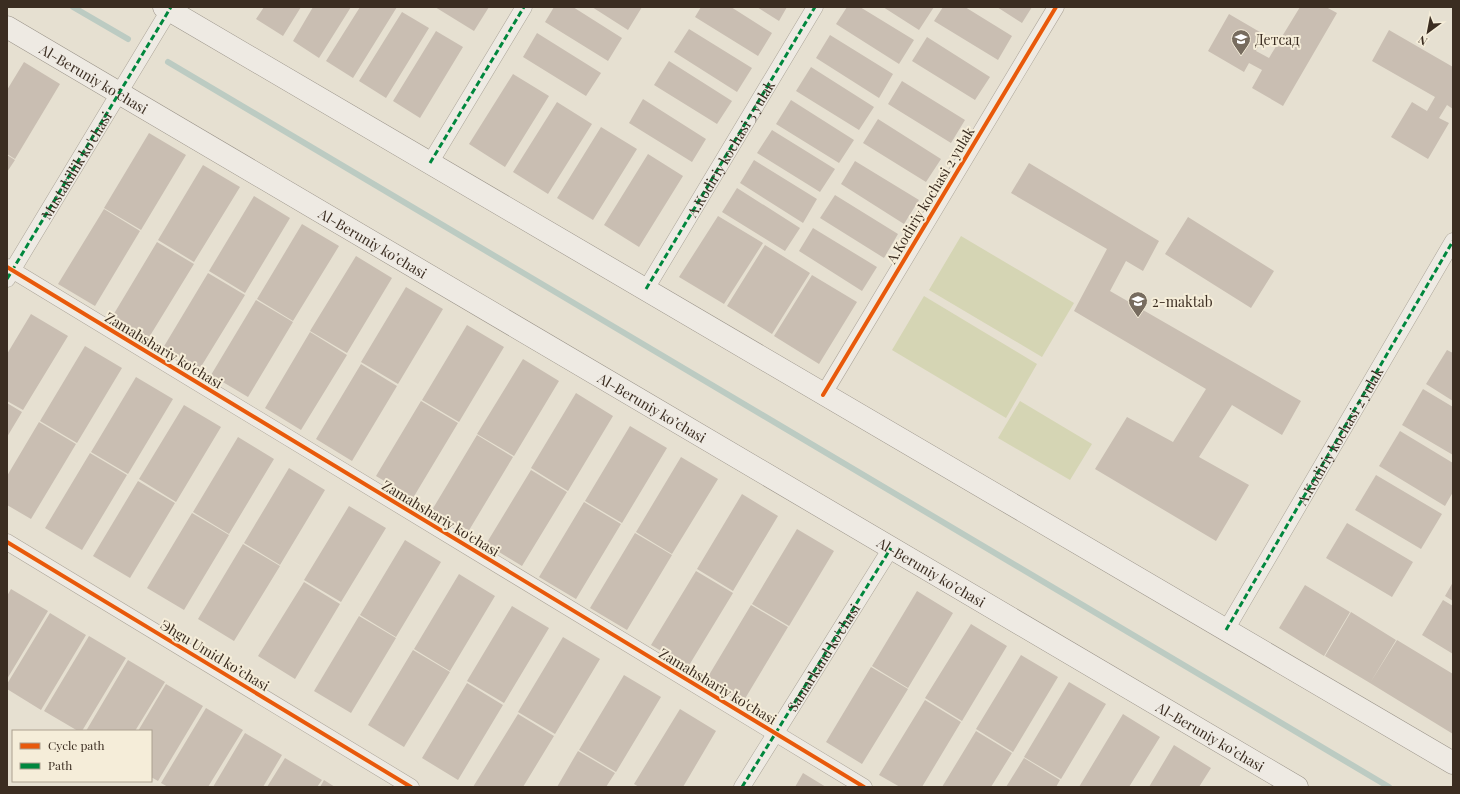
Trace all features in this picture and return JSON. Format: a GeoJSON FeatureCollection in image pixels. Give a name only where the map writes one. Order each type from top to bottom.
{"type":"FeatureCollection","features":[{"type":"Feature","properties":{"kind":"main road"},"geometry":{"type":"LineString","coordinates":[[168,8],[646,289],[823,395],[1453,763]]}},
{"type":"Feature","properties":{"kind":"main road","name":"Al-Beruniy ko’chasi"},"geometry":{"type":"LineString","coordinates":[[7,27],[1297,787]]}},
{"type":"Feature","properties":{"kind":"street"},"geometry":{"type":"LineString","coordinates":[[430,163],[524,7]]}},
{"type":"Feature","properties":{"kind":"street","name":"A.Kodiriy kochasi 3 yulak"},"geometry":{"type":"LineString","coordinates":[[646,289],[815,7]]}},
{"type":"Feature","properties":{"kind":"street","name":"A.Kodiriy kochasi 2 yulak"},"geometry":{"type":"LineString","coordinates":[[823,395],[1056,7]]}},
{"type":"Feature","properties":{"kind":"street","name":"Mustakillik ko'chasi"},"geometry":{"type":"LineString","coordinates":[[9,272],[120,94],[168,8]]}},
{"type":"Feature","properties":{"kind":"street","name":"A.Kodiriy kochasi 2 yulak"},"geometry":{"type":"LineString","coordinates":[[1226,630],[1453,241]]}},
{"type":"Feature","properties":{"kind":"street","name":"Zamahshariy ko'chasi"},"geometry":{"type":"LineString","coordinates":[[9,272],[864,787]]}},
{"type":"Feature","properties":{"kind":"street","name":"Эhgu Umid ko’chasi"},"geometry":{"type":"LineString","coordinates":[[7,542],[411,787]]}},
{"type":"Feature","properties":{"kind":"street","name":"Samarkand ko'chasi"},"geometry":{"type":"LineString","coordinates":[[742,787],[891,548]]}},
{"type":"Feature","properties":{"kind":"green space"},"geometry":{"type":"Polygon","coordinates":[[[961,236],[1074,303],[1042,357],[929,290],[961,236]]]}},
{"type":"Feature","properties":{"kind":"green space"},"geometry":{"type":"Polygon","coordinates":[[[924,296],[1037,364],[1006,418],[892,350],[924,296]]]}},
{"type":"Feature","properties":{"kind":"green space"},"geometry":{"type":"Polygon","coordinates":[[[1020,401],[1092,444],[1070,480],[998,438],[1020,401]]]}},
{"type":"Feature","properties":{"kind":"building"},"geometry":{"type":"Polygon","coordinates":[[[264,7],[301,7],[283,36],[256,19],[264,7]]]}},
{"type":"Feature","properties":{"kind":"building"},"geometry":{"type":"Polygon","coordinates":[[[313,7],[351,7],[319,58],[293,41],[313,7]]]}},
{"type":"Feature","properties":{"kind":"building"},"geometry":{"type":"Polygon","coordinates":[[[360,7],[397,7],[353,78],[326,61],[360,7]]]}},
{"type":"Feature","properties":{"kind":"building"},"geometry":{"type":"Polygon","coordinates":[[[435,7],[489,7],[474,31],[435,7]]]}},
{"type":"Feature","properties":{"kind":"building"},"geometry":{"type":"Polygon","coordinates":[[[554,7],[573,7],[622,38],[608,61],[545,22],[554,7]]]}},
{"type":"Feature","properties":{"kind":"building"},"geometry":{"type":"Polygon","coordinates":[[[592,7],[642,7],[628,30],[592,7]]]}},
{"type":"Feature","properties":{"kind":"building"},"geometry":{"type":"Polygon","coordinates":[[[701,7],[731,7],[772,33],[758,56],[695,17],[701,7]]]}},
{"type":"Feature","properties":{"kind":"building"},"geometry":{"type":"Polygon","coordinates":[[[757,7],[787,7],[779,21],[757,7]]]}},
{"type":"Feature","properties":{"kind":"building"},"geometry":{"type":"Polygon","coordinates":[[[847,7],[860,7],[914,40],[899,64],[836,24],[847,7]]]}},
{"type":"Feature","properties":{"kind":"building"},"geometry":{"type":"Polygon","coordinates":[[[883,7],[934,7],[919,30],[883,7]]]}},
{"type":"Feature","properties":{"kind":"building"},"geometry":{"type":"Polygon","coordinates":[[[943,7],[965,7],[1012,36],[998,60],[934,21],[943,7]]]}},
{"type":"Feature","properties":{"kind":"building"},"geometry":{"type":"Polygon","coordinates":[[[997,7],[1032,7],[1022,23],[997,7]]]}},
{"type":"Feature","properties":{"kind":"building"},"geometry":{"type":"Polygon","coordinates":[[[1300,7],[1326,7],[1337,13],[1283,106],[1252,88],[1262,70],[1249,63],[1244,72],[1208,51],[1229,14],[1265,35],[1256,51],[1269,58],[1300,7]]]}},
{"type":"Feature","properties":{"kind":"building"},"geometry":{"type":"Polygon","coordinates":[[[402,12],[429,28],[386,98],[359,81],[402,12]]]}},
{"type":"Feature","properties":{"kind":"building"},"geometry":{"type":"Polygon","coordinates":[[[689,29],[752,68],[737,92],[674,52],[689,29]]]}},
{"type":"Feature","properties":{"kind":"building"},"geometry":{"type":"Polygon","coordinates":[[[1389,30],[1453,67],[1453,109],[1447,105],[1439,118],[1449,123],[1428,159],[1391,137],[1412,102],[1427,111],[1435,97],[1372,61],[1389,30]]]}},
{"type":"Feature","properties":{"kind":"building"},"geometry":{"type":"Polygon","coordinates":[[[436,31],[463,47],[420,118],[393,101],[436,31]]]}},
{"type":"Feature","properties":{"kind":"building"},"geometry":{"type":"Polygon","coordinates":[[[537,33],[601,73],[586,96],[523,57],[537,33]]]}},
{"type":"Feature","properties":{"kind":"building"},"geometry":{"type":"Polygon","coordinates":[[[830,35],[893,74],[879,98],[816,58],[830,35]]]}},
{"type":"Feature","properties":{"kind":"building"},"geometry":{"type":"Polygon","coordinates":[[[927,37],[990,77],[975,100],[912,61],[927,37]]]}},
{"type":"Feature","properties":{"kind":"building"},"geometry":{"type":"Polygon","coordinates":[[[669,61],[732,101],[717,124],[654,85],[669,61]]]}},
{"type":"Feature","properties":{"kind":"building"},"geometry":{"type":"Polygon","coordinates":[[[24,62],[60,84],[15,159],[7,154],[7,90],[24,62]]]}},
{"type":"Feature","properties":{"kind":"building"},"geometry":{"type":"Polygon","coordinates":[[[811,67],[874,107],[859,130],[796,91],[811,67]]]}},
{"type":"Feature","properties":{"kind":"building"},"geometry":{"type":"Polygon","coordinates":[[[513,74],[549,96],[505,167],[469,144],[513,74]]]}},
{"type":"Feature","properties":{"kind":"building"},"geometry":{"type":"Polygon","coordinates":[[[902,81],[965,120],[951,143],[888,104],[902,81]]]}},
{"type":"Feature","properties":{"kind":"building"},"geometry":{"type":"Polygon","coordinates":[[[643,99],[706,139],[692,162],[629,123],[643,99]]]}},
{"type":"Feature","properties":{"kind":"building"},"geometry":{"type":"Polygon","coordinates":[[[791,100],[854,140],[839,163],[776,124],[791,100]]]}},
{"type":"Feature","properties":{"kind":"building"},"geometry":{"type":"Polygon","coordinates":[[[557,102],[592,124],[548,194],[513,172],[557,102]]]}},
{"type":"Feature","properties":{"kind":"building"},"geometry":{"type":"Polygon","coordinates":[[[878,119],[941,159],[926,182],[863,143],[878,119]]]}},
{"type":"Feature","properties":{"kind":"building"},"geometry":{"type":"Polygon","coordinates":[[[601,127],[637,149],[593,220],[557,198],[601,127]]]}},
{"type":"Feature","properties":{"kind":"building"},"geometry":{"type":"Polygon","coordinates":[[[772,130],[835,169],[820,192],[757,153],[772,130]]]}},
{"type":"Feature","properties":{"kind":"building"},"geometry":{"type":"Polygon","coordinates":[[[149,133],[186,155],[141,230],[104,208],[149,133]]]}},
{"type":"Feature","properties":{"kind":"building"},"geometry":{"type":"Polygon","coordinates":[[[648,154],[683,176],[639,247],[604,225],[648,154]]]}},
{"type":"Feature","properties":{"kind":"building"},"geometry":{"type":"Polygon","coordinates":[[[7,155],[15,160],[7,172],[7,155]]]}},
{"type":"Feature","properties":{"kind":"building"},"geometry":{"type":"Polygon","coordinates":[[[754,160],[817,199],[803,223],[740,183],[754,160]]]}},
{"type":"Feature","properties":{"kind":"building"},"geometry":{"type":"Polygon","coordinates":[[[855,161],[919,200],[904,224],[841,184],[855,161]]]}},
{"type":"Feature","properties":{"kind":"building"},"geometry":{"type":"Polygon","coordinates":[[[1029,163],[1159,241],[1143,271],[1126,261],[1110,291],[1301,401],[1282,435],[1232,405],[1199,457],[1249,485],[1216,541],[1095,469],[1127,417],[1173,442],[1206,389],[1074,311],[1107,249],[1011,193],[1029,163]]]}},
{"type":"Feature","properties":{"kind":"building"},"geometry":{"type":"Polygon","coordinates":[[[203,165],[240,187],[194,262],[158,240],[203,165]]]}},
{"type":"Feature","properties":{"kind":"building"},"geometry":{"type":"Polygon","coordinates":[[[737,188],[800,228],[785,251],[722,212],[737,188]]]}},
{"type":"Feature","properties":{"kind":"building"},"geometry":{"type":"Polygon","coordinates":[[[835,195],[898,234],[884,258],[820,218],[835,195]]]}},
{"type":"Feature","properties":{"kind":"building"},"geometry":{"type":"Polygon","coordinates":[[[254,196],[290,218],[245,293],[209,271],[254,196]]]}},
{"type":"Feature","properties":{"kind":"building"},"geometry":{"type":"Polygon","coordinates":[[[104,209],[140,231],[95,306],[58,284],[104,209]]]}},
{"type":"Feature","properties":{"kind":"building"},"geometry":{"type":"Polygon","coordinates":[[[718,216],[763,243],[724,304],[679,277],[718,216]]]}},
{"type":"Feature","properties":{"kind":"building"},"geometry":{"type":"Polygon","coordinates":[[[1188,217],[1274,271],[1251,308],[1165,254],[1188,217]]]}},
{"type":"Feature","properties":{"kind":"building"},"geometry":{"type":"Polygon","coordinates":[[[302,224],[339,246],[293,321],[257,299],[302,224]]]}},
{"type":"Feature","properties":{"kind":"building"},"geometry":{"type":"Polygon","coordinates":[[[813,228],[877,267],[862,291],[799,251],[813,228]]]}},
{"type":"Feature","properties":{"kind":"building"},"geometry":{"type":"Polygon","coordinates":[[[157,242],[194,264],[148,339],[112,317],[157,242]]]}},
{"type":"Feature","properties":{"kind":"building"},"geometry":{"type":"Polygon","coordinates":[[[765,245],[810,273],[772,334],[727,306],[765,245]]]}},
{"type":"Feature","properties":{"kind":"building"},"geometry":{"type":"Polygon","coordinates":[[[356,256],[392,278],[347,353],[310,331],[356,256]]]}},
{"type":"Feature","properties":{"kind":"building"},"geometry":{"type":"Polygon","coordinates":[[[208,273],[245,295],[199,370],[163,348],[208,273]]]}},
{"type":"Feature","properties":{"kind":"building"},"geometry":{"type":"Polygon","coordinates":[[[812,275],[857,302],[819,364],[774,336],[812,275]]]}},
{"type":"Feature","properties":{"kind":"building"},"geometry":{"type":"Polygon","coordinates":[[[406,287],[443,309],[398,384],[361,362],[406,287]]]}},
{"type":"Feature","properties":{"kind":"building"},"geometry":{"type":"Polygon","coordinates":[[[256,300],[293,322],[248,397],[211,375],[256,300]]]}},
{"type":"Feature","properties":{"kind":"building"},"geometry":{"type":"Polygon","coordinates":[[[31,314],[68,336],[23,410],[7,401],[7,354],[31,314]]]}},
{"type":"Feature","properties":{"kind":"building"},"geometry":{"type":"Polygon","coordinates":[[[467,325],[504,347],[459,422],[422,400],[467,325]]]}},
{"type":"Feature","properties":{"kind":"building"},"geometry":{"type":"Polygon","coordinates":[[[310,332],[347,355],[301,430],[265,408],[310,332]]]}},
{"type":"Feature","properties":{"kind":"building"},"geometry":{"type":"Polygon","coordinates":[[[85,346],[122,368],[77,443],[40,421],[85,346]]]}},
{"type":"Feature","properties":{"kind":"building"},"geometry":{"type":"Polygon","coordinates":[[[1447,350],[1453,353],[1453,401],[1426,384],[1447,350]]]}},
{"type":"Feature","properties":{"kind":"building"},"geometry":{"type":"Polygon","coordinates":[[[523,359],[559,381],[514,456],[477,434],[523,359]]]}},
{"type":"Feature","properties":{"kind":"building"},"geometry":{"type":"Polygon","coordinates":[[[361,364],[397,386],[352,461],[316,439],[361,364]]]}},
{"type":"Feature","properties":{"kind":"building"},"geometry":{"type":"Polygon","coordinates":[[[136,377],[173,399],[128,474],[91,452],[136,377]]]}},
{"type":"Feature","properties":{"kind":"building"},"geometry":{"type":"Polygon","coordinates":[[[1423,389],[1453,407],[1453,455],[1402,425],[1423,389]]]}},
{"type":"Feature","properties":{"kind":"building"},"geometry":{"type":"Polygon","coordinates":[[[576,393],[613,416],[568,491],[531,468],[576,393]]]}},
{"type":"Feature","properties":{"kind":"building"},"geometry":{"type":"Polygon","coordinates":[[[421,401],[458,423],[413,498],[376,476],[421,401]]]}},
{"type":"Feature","properties":{"kind":"building"},"geometry":{"type":"Polygon","coordinates":[[[7,403],[22,412],[7,437],[7,403]]]}},
{"type":"Feature","properties":{"kind":"building"},"geometry":{"type":"Polygon","coordinates":[[[184,405],[221,427],[176,502],[139,479],[184,405]]]}},
{"type":"Feature","properties":{"kind":"building"},"geometry":{"type":"Polygon","coordinates":[[[39,422],[76,444],[31,519],[7,505],[7,476],[39,422]]]}},
{"type":"Feature","properties":{"kind":"building"},"geometry":{"type":"Polygon","coordinates":[[[630,426],[667,448],[622,523],[585,501],[630,426]]]}},
{"type":"Feature","properties":{"kind":"building"},"geometry":{"type":"Polygon","coordinates":[[[1400,431],[1453,463],[1453,492],[1445,506],[1379,466],[1400,431]]]}},
{"type":"Feature","properties":{"kind":"building"},"geometry":{"type":"Polygon","coordinates":[[[477,435],[513,457],[468,532],[432,510],[477,435]]]}},
{"type":"Feature","properties":{"kind":"building"},"geometry":{"type":"Polygon","coordinates":[[[238,437],[274,459],[229,534],[193,512],[238,437]]]}},
{"type":"Feature","properties":{"kind":"building"},"geometry":{"type":"Polygon","coordinates":[[[90,453],[127,475],[82,550],[45,528],[90,453]]]}},
{"type":"Feature","properties":{"kind":"building"},"geometry":{"type":"Polygon","coordinates":[[[681,457],[718,479],[672,554],[636,532],[681,457]]]}},
{"type":"Feature","properties":{"kind":"building"},"geometry":{"type":"Polygon","coordinates":[[[289,468],[325,490],[280,565],[244,543],[289,468]]]}},
{"type":"Feature","properties":{"kind":"building"},"geometry":{"type":"Polygon","coordinates":[[[531,470],[567,492],[522,566],[486,544],[531,470]]]}},
{"type":"Feature","properties":{"kind":"building"},"geometry":{"type":"Polygon","coordinates":[[[1376,475],[1442,514],[1421,549],[1355,510],[1376,475]]]}},
{"type":"Feature","properties":{"kind":"building"},"geometry":{"type":"Polygon","coordinates":[[[138,481],[175,503],[130,578],[93,556],[138,481]]]}},
{"type":"Feature","properties":{"kind":"building"},"geometry":{"type":"Polygon","coordinates":[[[742,494],[778,516],[733,591],[697,569],[742,494]]]}},
{"type":"Feature","properties":{"kind":"building"},"geometry":{"type":"Polygon","coordinates":[[[584,502],[621,524],[576,599],[539,577],[584,502]]]}},
{"type":"Feature","properties":{"kind":"building"},"geometry":{"type":"Polygon","coordinates":[[[349,506],[386,528],[341,602],[304,580],[349,506]]]}},
{"type":"Feature","properties":{"kind":"building"},"geometry":{"type":"Polygon","coordinates":[[[192,513],[229,535],[184,610],[147,588],[192,513]]]}},
{"type":"Feature","properties":{"kind":"building"},"geometry":{"type":"Polygon","coordinates":[[[1347,523],[1413,562],[1392,597],[1326,558],[1347,523]]]}},
{"type":"Feature","properties":{"kind":"building"},"geometry":{"type":"Polygon","coordinates":[[[797,529],[834,551],[789,626],[752,604],[797,529]]]}},
{"type":"Feature","properties":{"kind":"building"},"geometry":{"type":"Polygon","coordinates":[[[635,533],[672,555],[627,630],[590,608],[635,533]]]}},
{"type":"Feature","properties":{"kind":"building"},"geometry":{"type":"Polygon","coordinates":[[[405,540],[441,562],[396,637],[360,615],[405,540]]]}},
{"type":"Feature","properties":{"kind":"building"},"geometry":{"type":"Polygon","coordinates":[[[243,544],[280,566],[234,641],[198,619],[243,544]]]}},
{"type":"Feature","properties":{"kind":"building"},"geometry":{"type":"Polygon","coordinates":[[[696,571],[733,593],[688,667],[651,645],[696,571]]]}},
{"type":"Feature","properties":{"kind":"building"},"geometry":{"type":"Polygon","coordinates":[[[459,574],[495,596],[450,671],[414,649],[459,574]]]}},
{"type":"Feature","properties":{"kind":"building"},"geometry":{"type":"Polygon","coordinates":[[[304,582],[340,604],[295,679],[258,656],[304,582]]]}},
{"type":"Feature","properties":{"kind":"building"},"geometry":{"type":"Polygon","coordinates":[[[1453,582],[1453,601],[1445,596],[1453,582]]]}},
{"type":"Feature","properties":{"kind":"building"},"geometry":{"type":"Polygon","coordinates":[[[1305,585],[1350,612],[1324,656],[1279,628],[1305,585]]]}},
{"type":"Feature","properties":{"kind":"building"},"geometry":{"type":"Polygon","coordinates":[[[11,589],[48,611],[7,679],[7,596],[11,589]]]}},
{"type":"Feature","properties":{"kind":"building"},"geometry":{"type":"Polygon","coordinates":[[[917,591],[953,613],[908,688],[872,666],[917,591]]]}},
{"type":"Feature","properties":{"kind":"building"},"geometry":{"type":"Polygon","coordinates":[[[1443,600],[1453,606],[1453,654],[1422,635],[1443,600]]]}},
{"type":"Feature","properties":{"kind":"building"},"geometry":{"type":"Polygon","coordinates":[[[751,605],[788,627],[743,702],[706,680],[751,605]]]}},
{"type":"Feature","properties":{"kind":"building"},"geometry":{"type":"Polygon","coordinates":[[[512,606],[549,628],[504,703],[467,681],[512,606]]]}},
{"type":"Feature","properties":{"kind":"building"},"geometry":{"type":"Polygon","coordinates":[[[1351,612],[1396,640],[1370,683],[1325,656],[1351,612]]]}},
{"type":"Feature","properties":{"kind":"building"},"geometry":{"type":"Polygon","coordinates":[[[50,613],[86,635],[41,710],[7,689],[7,684],[50,613]]]}},
{"type":"Feature","properties":{"kind":"building"},"geometry":{"type":"Polygon","coordinates":[[[359,616],[396,638],[351,713],[314,691],[359,616]]]}},
{"type":"Feature","properties":{"kind":"building"},"geometry":{"type":"Polygon","coordinates":[[[971,624],[1007,646],[962,721],[925,698],[971,624]]]}},
{"type":"Feature","properties":{"kind":"building"},"geometry":{"type":"Polygon","coordinates":[[[89,636],[126,658],[83,730],[76,730],[44,711],[89,636]]]}},
{"type":"Feature","properties":{"kind":"building"},"geometry":{"type":"Polygon","coordinates":[[[563,637],[600,659],[555,734],[518,712],[563,637]]]}},
{"type":"Feature","properties":{"kind":"building"},"geometry":{"type":"Polygon","coordinates":[[[1397,640],[1453,674],[1453,734],[1370,683],[1397,640]]]}},
{"type":"Feature","properties":{"kind":"building"},"geometry":{"type":"Polygon","coordinates":[[[413,650],[450,672],[404,747],[368,725],[413,650]]]}},
{"type":"Feature","properties":{"kind":"building"},"geometry":{"type":"Polygon","coordinates":[[[1021,655],[1058,677],[1013,752],[976,729],[1021,655]]]}},
{"type":"Feature","properties":{"kind":"building"},"geometry":{"type":"Polygon","coordinates":[[[128,660],[165,682],[136,730],[87,730],[128,660]]]}},
{"type":"Feature","properties":{"kind":"building"},"geometry":{"type":"Polygon","coordinates":[[[871,667],[908,689],[862,764],[826,742],[871,667]]]}},
{"type":"Feature","properties":{"kind":"building"},"geometry":{"type":"Polygon","coordinates":[[[624,675],[661,697],[616,772],[579,750],[624,675]]]}},
{"type":"Feature","properties":{"kind":"building"},"geometry":{"type":"Polygon","coordinates":[[[1069,682],[1106,704],[1061,779],[1024,757],[1069,682]]]}},
{"type":"Feature","properties":{"kind":"building"},"geometry":{"type":"Polygon","coordinates":[[[467,683],[503,705],[458,780],[422,758],[467,683]]]}},
{"type":"Feature","properties":{"kind":"building"},"geometry":{"type":"Polygon","coordinates":[[[166,684],[203,706],[158,781],[152,778],[152,730],[139,730],[166,684]]]}},
{"type":"Feature","properties":{"kind":"building"},"geometry":{"type":"Polygon","coordinates":[[[925,700],[961,722],[922,787],[900,787],[879,775],[925,700]]]}},
{"type":"Feature","properties":{"kind":"building"},"geometry":{"type":"Polygon","coordinates":[[[206,708],[243,730],[208,787],[168,787],[161,783],[206,708]]]}},
{"type":"Feature","properties":{"kind":"building"},"geometry":{"type":"Polygon","coordinates":[[[680,709],[716,731],[683,787],[639,787],[634,784],[680,709]]]}},
{"type":"Feature","properties":{"kind":"building"},"geometry":{"type":"Polygon","coordinates":[[[518,714],[554,736],[523,787],[473,787],[518,714]]]}},
{"type":"Feature","properties":{"kind":"building"},"geometry":{"type":"Polygon","coordinates":[[[1123,714],[1160,737],[1129,787],[1079,787],[1123,714]]]}},
{"type":"Feature","properties":{"kind":"building"},"geometry":{"type":"Polygon","coordinates":[[[976,731],[1012,753],[991,787],[942,787],[976,731]]]}},
{"type":"Feature","properties":{"kind":"building"},"geometry":{"type":"Polygon","coordinates":[[[245,733],[282,755],[263,787],[213,787],[245,733]]]}},
{"type":"Feature","properties":{"kind":"building"},"geometry":{"type":"Polygon","coordinates":[[[1174,745],[1211,768],[1199,787],[1149,787],[1174,745]]]}},
{"type":"Feature","properties":{"kind":"building"},"geometry":{"type":"Polygon","coordinates":[[[578,751],[615,773],[606,787],[557,787],[578,751]]]}},
{"type":"Feature","properties":{"kind":"building"},"geometry":{"type":"Polygon","coordinates":[[[285,758],[322,780],[317,787],[267,787],[285,758]]]}},
{"type":"Feature","properties":{"kind":"building"},"geometry":{"type":"Polygon","coordinates":[[[1024,758],[1060,780],[1056,787],[1006,787],[1024,758]]]}},
{"type":"Feature","properties":{"kind":"building"},"geometry":{"type":"Polygon","coordinates":[[[803,773],[826,787],[795,787],[803,773]]]}},
{"type":"Feature","properties":{"kind":"building"},"geometry":{"type":"Polygon","coordinates":[[[324,780],[335,787],[320,787],[324,780]]]}},
{"type":"Feature","properties":{"kind":"waterway"},"geometry":{"type":"LineString","coordinates":[[73,7],[128,39]]}},
{"type":"Feature","properties":{"kind":"waterway"},"geometry":{"type":"LineString","coordinates":[[168,62],[1389,787]]}},
{"type":"Feature","properties":{"kind":"marked path"},"geometry":{"type":"LineString","coordinates":[[7,279],[171,7]]}},
{"type":"Feature","properties":{"kind":"marked path"},"geometry":{"type":"LineString","coordinates":[[430,163],[524,7]]}},
{"type":"Feature","properties":{"kind":"marked path"},"geometry":{"type":"LineString","coordinates":[[646,289],[815,7]]}},
{"type":"Feature","properties":{"kind":"marked path"},"geometry":{"type":"LineString","coordinates":[[1226,630],[1453,241]]}},
{"type":"Feature","properties":{"kind":"marked path"},"geometry":{"type":"LineString","coordinates":[[742,787],[891,548]]}},
{"type":"Feature","properties":{"kind":"cycle path"},"geometry":{"type":"LineString","coordinates":[[823,395],[1056,7]]}},
{"type":"Feature","properties":{"kind":"cycle path"},"geometry":{"type":"LineString","coordinates":[[7,267],[864,787]]}},
{"type":"Feature","properties":{"kind":"cycle path"},"geometry":{"type":"LineString","coordinates":[[7,542],[411,787]]}},
{"type":"Feature","properties":{"kind":"place","name":"Детсад"},"geometry":{"type":"Point","coordinates":[1241,56]}},
{"type":"Feature","properties":{"kind":"place","name":"2-maktab"},"geometry":{"type":"Point","coordinates":[1138,318]}}]}
